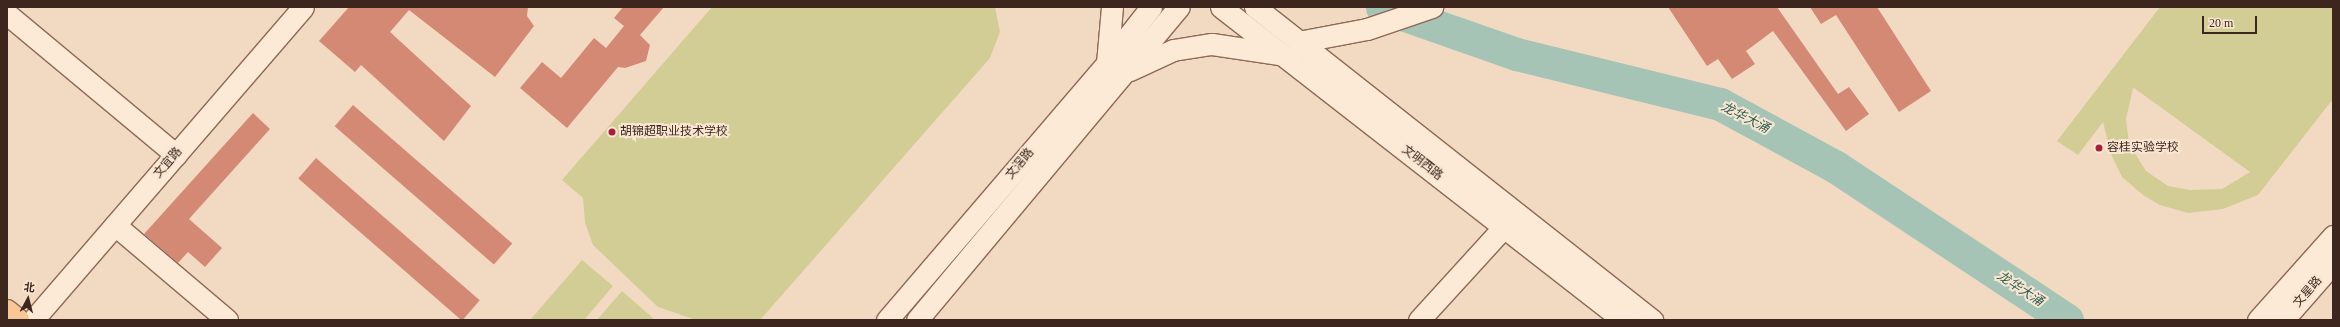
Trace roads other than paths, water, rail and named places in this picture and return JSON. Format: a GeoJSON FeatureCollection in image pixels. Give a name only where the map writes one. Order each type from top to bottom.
{"type":"FeatureCollection","features":[{"type":"Feature","properties":{"kind":"main road"},"geometry":{"type":"LineString","coordinates":[[7,311],[18,320]]}},
{"type":"Feature","properties":{"kind":"street","name":"文宜路"},"geometry":{"type":"LineString","coordinates":[[33,320],[303,7]]}},
{"type":"Feature","properties":{"kind":"street"},"geometry":{"type":"LineString","coordinates":[[1106,63],[1112,7]]}},
{"type":"Feature","properties":{"kind":"street","name":"文滘路"},"geometry":{"type":"LineString","coordinates":[[887,320],[1106,63],[1150,7]]}},
{"type":"Feature","properties":{"kind":"street","name":"文滘路"},"geometry":{"type":"LineString","coordinates":[[917,320],[1179,7]]}},
{"type":"Feature","properties":{"kind":"street","name":"文明西路"},"geometry":{"type":"LineString","coordinates":[[1221,7],[1623,320]]}},
{"type":"Feature","properties":{"kind":"street","name":"文明西路"},"geometry":{"type":"LineString","coordinates":[[1255,7],[1652,320]]}},
{"type":"Feature","properties":{"kind":"street"},"geometry":{"type":"LineString","coordinates":[[1298,42],[1367,29],[1432,7]]}},
{"type":"Feature","properties":{"kind":"street"},"geometry":{"type":"LineString","coordinates":[[7,14],[176,155]]}},
{"type":"Feature","properties":{"kind":"street"},"geometry":{"type":"LineString","coordinates":[[1125,72],[1173,50],[1212,44],[1282,55]]}},
{"type":"Feature","properties":{"kind":"street"},"geometry":{"type":"LineString","coordinates":[[114,226],[227,320]]}},
{"type":"Feature","properties":{"kind":"street"},"geometry":{"type":"LineString","coordinates":[[1419,320],[1504,227]]}},
{"type":"Feature","properties":{"kind":"street"},"geometry":{"type":"LineString","coordinates":[[2258,320],[2333,236]]}},
{"type":"Feature","properties":{"kind":"street","name":"文星路"},"geometry":{"type":"LineString","coordinates":[[2283,320],[2333,263]]}},
{"type":"Feature","properties":{"kind":"waterway","name":"龙华大涌"},"geometry":{"type":"LineString","coordinates":[[1382,7],[1516,54],[1720,104],[1836,167],[2067,320]]}},
{"type":"Feature","properties":{"kind":"place","name":"胡锦超职业技术学校"},"geometry":{"type":"Point","coordinates":[612,132]}},
{"type":"Feature","properties":{"kind":"place","name":"容桂实验学校"},"geometry":{"type":"Point","coordinates":[2099,148]}}]}
